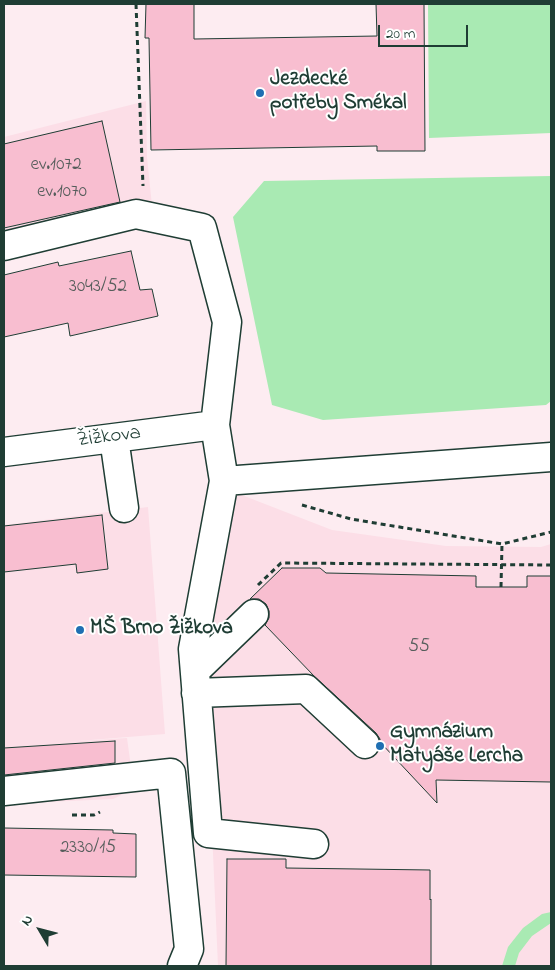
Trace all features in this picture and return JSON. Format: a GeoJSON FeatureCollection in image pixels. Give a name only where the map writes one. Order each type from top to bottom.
{"type":"FeatureCollection","features":[{"type":"Feature","properties":{"kind":"street"},"geometry":{"type":"LineString","coordinates":[[4,246],[136,214],[202,228],[227,322],[215,425],[224,482],[193,648],[208,833],[314,844]]}},
{"type":"Feature","properties":{"kind":"street","name":"Žižkova"},"geometry":{"type":"LineString","coordinates":[[4,452],[215,425]]}},
{"type":"Feature","properties":{"kind":"street"},"geometry":{"type":"LineString","coordinates":[[114,438],[124,508]]}},
{"type":"Feature","properties":{"kind":"street"},"geometry":{"type":"LineString","coordinates":[[224,482],[551,457]]}},
{"type":"Feature","properties":{"kind":"street"},"geometry":{"type":"LineString","coordinates":[[196,682],[254,602]]}},
{"type":"Feature","properties":{"kind":"street"},"geometry":{"type":"LineString","coordinates":[[196,682],[306,689],[365,744]]}},
{"type":"Feature","properties":{"kind":"street"},"geometry":{"type":"LineString","coordinates":[[4,791],[171,773],[189,950],[182,966]]}},
{"type":"Feature","properties":{"kind":"path"},"geometry":{"type":"LineString","coordinates":[[136,4],[144,215]]}},
{"type":"Feature","properties":{"kind":"path"},"geometry":{"type":"LineString","coordinates":[[295,502],[303,506],[351,519],[502,544],[551,532]]}},
{"type":"Feature","properties":{"kind":"path"},"geometry":{"type":"LineString","coordinates":[[501,587],[502,544]]}},
{"type":"Feature","properties":{"kind":"path"},"geometry":{"type":"LineString","coordinates":[[254,602],[281,563],[551,565]]}},
{"type":"Feature","properties":{"kind":"shaded area"},"geometry":{"type":"Polygon","coordinates":[[[146,101],[147,157],[154,225],[125,228],[4,254],[4,137],[146,101]]]}},
{"type":"Feature","properties":{"kind":"shaded area","name":"Gymnázium Matyáše Lercha"},"geometry":{"type":"Polygon","coordinates":[[[234,492],[332,530],[446,546],[541,547],[551,544],[551,966],[218,966],[203,629],[234,492]]]}},
{"type":"Feature","properties":{"kind":"shaded area","name":"MŠ Brno Žižkova"},"geometry":{"type":"Polygon","coordinates":[[[148,507],[165,734],[66,742],[127,738],[134,789],[113,799],[4,804],[4,525],[148,507]]]}},
{"type":"Feature","properties":{"kind":"green space"},"geometry":{"type":"Polygon","coordinates":[[[428,4],[551,4],[551,133],[429,138],[428,4]]]}},
{"type":"Feature","properties":{"kind":"green space"},"geometry":{"type":"Polygon","coordinates":[[[551,176],[551,401],[546,405],[323,420],[272,405],[233,217],[264,181],[551,176]]]}},
{"type":"Feature","properties":{"kind":"green space"},"geometry":{"type":"Polygon","coordinates":[[[551,912],[551,923],[532,936],[519,953],[515,966],[502,966],[508,947],[523,928],[542,914],[551,912]]]}},
{"type":"Feature","properties":{"kind":"building","name":"Jezdecké potřeby Smékal"},"geometry":{"type":"Polygon","coordinates":[[[146,4],[194,4],[194,39],[377,36],[376,4],[424,4],[425,151],[377,151],[377,146],[151,150],[149,38],[145,38],[146,4]]]}},
{"type":"Feature","properties":{"kind":"building"},"geometry":{"type":"Polygon","coordinates":[[[102,121],[120,202],[4,228],[4,144],[102,121]]]}},
{"type":"Feature","properties":{"kind":"building"},"geometry":{"type":"Polygon","coordinates":[[[131,251],[140,290],[152,289],[158,316],[70,336],[68,323],[4,337],[4,275],[58,262],[59,266],[131,251]]]}},
{"type":"Feature","properties":{"kind":"building"},"geometry":{"type":"Polygon","coordinates":[[[102,515],[108,569],[77,573],[76,564],[4,572],[4,526],[102,515]]]}},
{"type":"Feature","properties":{"kind":"building","name":"Gymnázium Matyáše Lercha"},"geometry":{"type":"Polygon","coordinates":[[[282,568],[320,568],[326,573],[476,576],[476,587],[527,587],[527,576],[551,576],[551,782],[436,780],[437,803],[380,742],[376,733],[314,676],[265,625],[269,618],[266,604],[259,599],[250,599],[282,568]]]}},
{"type":"Feature","properties":{"kind":"building"},"geometry":{"type":"Polygon","coordinates":[[[115,741],[115,763],[4,775],[4,748],[115,741]]]}},
{"type":"Feature","properties":{"kind":"building"},"geometry":{"type":"Polygon","coordinates":[[[4,828],[113,830],[113,833],[136,834],[136,877],[4,875],[4,828]]]}},
{"type":"Feature","properties":{"kind":"building"},"geometry":{"type":"Polygon","coordinates":[[[227,859],[286,859],[286,868],[430,870],[431,966],[226,966],[227,859]]]}},
{"type":"Feature","properties":{"kind":"place","name":"Jezdecké potřeby Smékal"},"geometry":{"type":"Point","coordinates":[260,93]}},
{"type":"Feature","properties":{"kind":"place","name":"MŠ Brno Žižkova"},"geometry":{"type":"Point","coordinates":[80,630]}},
{"type":"Feature","properties":{"kind":"place","name":"Gymnázium Matyáše Lercha"},"geometry":{"type":"Point","coordinates":[380,746]}}]}
